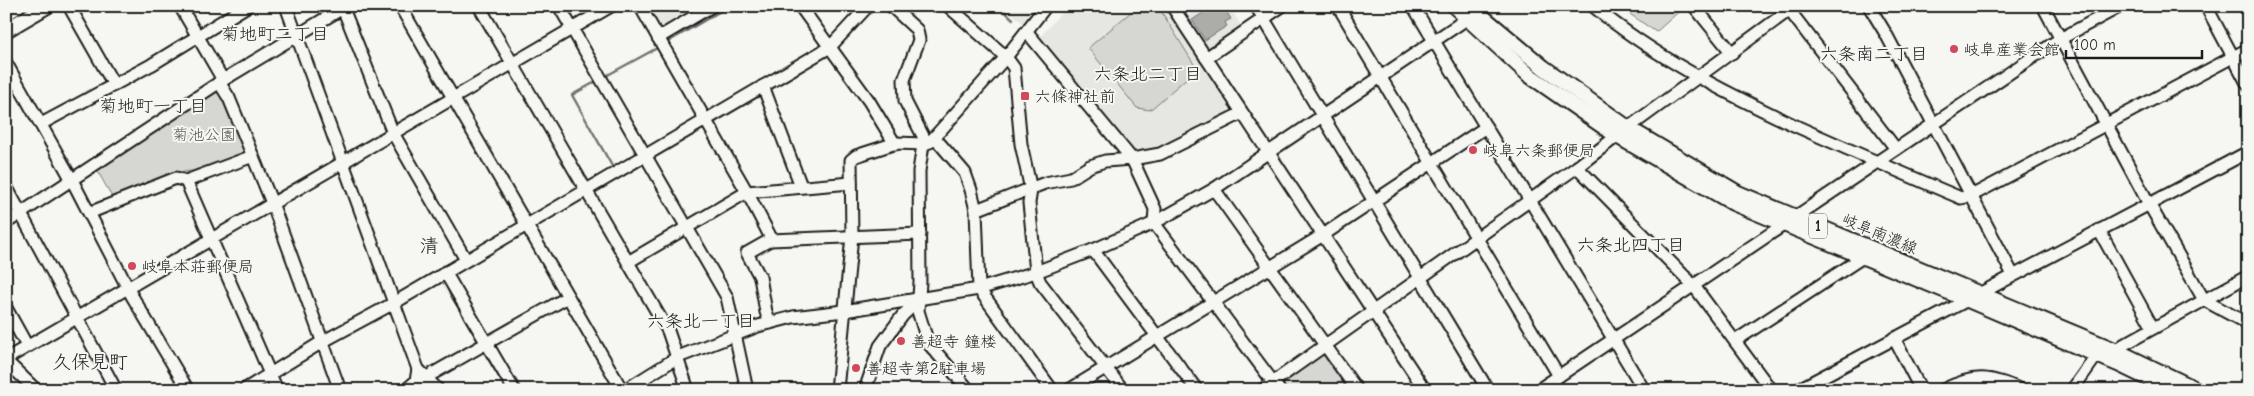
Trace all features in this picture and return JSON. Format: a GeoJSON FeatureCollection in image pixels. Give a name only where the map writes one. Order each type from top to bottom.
{"type":"FeatureCollection","features":[{"type":"Feature","properties":{"kind":"main road"},"geometry":{"type":"LineString","coordinates":[[6,13],[17,6]]}},
{"type":"Feature","properties":{"kind":"main road"},"geometry":{"type":"LineString","coordinates":[[6,30],[47,6]]}},
{"type":"Feature","properties":{"kind":"main road","name":"岐阜南濃線"},"geometry":{"type":"LineString","coordinates":[[1454,6],[1475,11],[1529,75],[1623,132],[1733,203],[1789,220],[2117,352],[2198,390]]}},
{"type":"Feature","properties":{"kind":"main road","name":"岐阜南濃線"},"geometry":{"type":"LineString","coordinates":[[1789,220],[1863,256],[1974,296],[2172,390]]}},
{"type":"Feature","properties":{"kind":"street"},"geometry":{"type":"LineString","coordinates":[[69,6],[114,85]]}},
{"type":"Feature","properties":{"kind":"street"},"geometry":{"type":"LineString","coordinates":[[180,6],[229,98],[272,203],[340,390]]}},
{"type":"Feature","properties":{"kind":"street"},"geometry":{"type":"LineString","coordinates":[[41,124],[151,65],[247,6]]}},
{"type":"Feature","properties":{"kind":"street"},"geometry":{"type":"LineString","coordinates":[[286,6],[422,379],[438,390]]}},
{"type":"Feature","properties":{"kind":"street"},"geometry":{"type":"LineString","coordinates":[[400,6],[568,297],[624,390],[678,357],[735,334],[793,317],[844,311],[979,289],[1036,272],[1093,250],[1154,223],[1214,189],[1324,117],[1434,42],[1475,11]]}},
{"type":"Feature","properties":{"kind":"street"},"geometry":{"type":"LineString","coordinates":[[479,6],[668,330],[688,390]]}},
{"type":"Feature","properties":{"kind":"street"},"geometry":{"type":"LineString","coordinates":[[559,6],[727,297],[747,390]]}},
{"type":"Feature","properties":{"kind":"street"},"geometry":{"type":"LineString","coordinates":[[36,390],[6,360],[611,6]]}},
{"type":"Feature","properties":{"kind":"street"},"geometry":{"type":"LineString","coordinates":[[640,6],[747,192],[769,234],[770,240]]}},
{"type":"Feature","properties":{"kind":"street"},"geometry":{"type":"LineString","coordinates":[[658,38],[712,6]]}},
{"type":"Feature","properties":{"kind":"street"},"geometry":{"type":"LineString","coordinates":[[800,6],[869,101],[895,144]]}},
{"type":"Feature","properties":{"kind":"street"},"geometry":{"type":"LineString","coordinates":[[244,390],[322,342],[394,303],[830,47],[868,6]]}},
{"type":"Feature","properties":{"kind":"street"},"geometry":{"type":"LineString","coordinates":[[891,6],[917,30],[919,40],[904,80],[905,101],[924,138],[919,171],[920,299],[918,311],[928,343],[969,390]]}},
{"type":"Feature","properties":{"kind":"street"},"geometry":{"type":"LineString","coordinates":[[948,6],[1006,57],[1014,68],[1021,144],[1031,190],[1029,203],[1036,272],[1040,282],[1123,390]]}},
{"type":"Feature","properties":{"kind":"street"},"geometry":{"type":"LineString","coordinates":[[837,390],[852,236],[851,160],[856,156],[895,144],[924,144],[935,138],[1006,57],[1046,6]]}},
{"type":"Feature","properties":{"kind":"street"},"geometry":{"type":"LineString","coordinates":[[1172,6],[1425,390]]}},
{"type":"Feature","properties":{"kind":"street"},"geometry":{"type":"LineString","coordinates":[[1256,6],[1488,390]]}},
{"type":"Feature","properties":{"kind":"street"},"geometry":{"type":"LineString","coordinates":[[1206,58],[1263,17],[1282,6]]}},
{"type":"Feature","properties":{"kind":"street"},"geometry":{"type":"LineString","coordinates":[[1338,6],[1559,376]]}},
{"type":"Feature","properties":{"kind":"street"},"geometry":{"type":"LineString","coordinates":[[1413,6],[1644,390]]}},
{"type":"Feature","properties":{"kind":"street"},"geometry":{"type":"LineString","coordinates":[[1593,6],[1632,36],[1698,78],[1876,162],[1961,198],[1971,196],[2248,49]]}},
{"type":"Feature","properties":{"kind":"street"},"geometry":{"type":"LineString","coordinates":[[1694,6],[1732,53]]}},
{"type":"Feature","properties":{"kind":"street"},"geometry":{"type":"LineString","coordinates":[[1869,6],[1886,34],[2013,275]]}},
{"type":"Feature","properties":{"kind":"street"},"geometry":{"type":"LineString","coordinates":[[2043,6],[2149,204],[2204,300],[2248,324]]}},
{"type":"Feature","properties":{"kind":"street"},"geometry":{"type":"LineString","coordinates":[[1538,390],[2060,39],[2121,6]]}},
{"type":"Feature","properties":{"kind":"street"},"geometry":{"type":"LineString","coordinates":[[2206,6],[2248,85]]}},
{"type":"Feature","properties":{"kind":"street"},"geometry":{"type":"LineString","coordinates":[[6,224],[221,81],[343,7],[392,133],[466,260]]}},
{"type":"Feature","properties":{"kind":"street"},"geometry":{"type":"LineString","coordinates":[[1262,390],[1276,386],[1325,345],[1576,167],[1732,53],[1790,8],[1896,149]]}},
{"type":"Feature","properties":{"kind":"street"},"geometry":{"type":"LineString","coordinates":[[1027,32],[1132,159],[1155,209],[1154,223],[1276,386]]}},
{"type":"Feature","properties":{"kind":"street"},"geometry":{"type":"LineString","coordinates":[[6,63],[72,180],[128,289],[162,350],[188,390]]}},
{"type":"Feature","properties":{"kind":"street"},"geometry":{"type":"LineString","coordinates":[[763,86],[801,186]]}},
{"type":"Feature","properties":{"kind":"street"},"geometry":{"type":"LineString","coordinates":[[976,210],[1045,183],[1071,178],[1090,166],[1106,161],[1160,154],[1242,113]]}},
{"type":"Feature","properties":{"kind":"street"},"geometry":{"type":"LineString","coordinates":[[1069,390],[1323,236],[1486,127]]}},
{"type":"Feature","properties":{"kind":"street"},"geometry":{"type":"LineString","coordinates":[[935,138],[965,173],[976,210],[979,289],[1052,390]]}},
{"type":"Feature","properties":{"kind":"street"},"geometry":{"type":"LineString","coordinates":[[1800,389],[2248,152]]}},
{"type":"Feature","properties":{"kind":"street"},"geometry":{"type":"LineString","coordinates":[[89,213],[176,178],[186,181],[253,156]]}},
{"type":"Feature","properties":{"kind":"street"},"geometry":{"type":"LineString","coordinates":[[1576,167],[1694,286],[1772,390]]}},
{"type":"Feature","properties":{"kind":"street"},"geometry":{"type":"LineString","coordinates":[[186,181],[277,390]]}},
{"type":"Feature","properties":{"kind":"street"},"geometry":{"type":"LineString","coordinates":[[628,262],[747,192],[851,182]]}},
{"type":"Feature","properties":{"kind":"street"},"geometry":{"type":"LineString","coordinates":[[6,186],[116,390]]}},
{"type":"Feature","properties":{"kind":"street"},"geometry":{"type":"LineString","coordinates":[[1214,189],[1357,390]]}},
{"type":"Feature","properties":{"kind":"street"},"geometry":{"type":"LineString","coordinates":[[2099,230],[2153,328]]}},
{"type":"Feature","properties":{"kind":"street"},"geometry":{"type":"LineString","coordinates":[[770,323],[760,277],[747,254],[770,240],[920,234]]}},
{"type":"Feature","properties":{"kind":"street"},"geometry":{"type":"LineString","coordinates":[[1093,250],[1197,390]]}},
{"type":"Feature","properties":{"kind":"street"},"geometry":{"type":"LineString","coordinates":[[1735,341],[1863,256]]}},
{"type":"Feature","properties":{"kind":"street"},"geometry":{"type":"LineString","coordinates":[[444,272],[514,390]]}},
{"type":"Feature","properties":{"kind":"street"},"geometry":{"type":"LineString","coordinates":[[2117,352],[2123,345],[2248,276]]}},
{"type":"Feature","properties":{"kind":"street"},"geometry":{"type":"LineString","coordinates":[[406,390],[416,381],[487,344],[568,297]]}},
{"type":"Feature","properties":{"kind":"street"},"geometry":{"type":"LineString","coordinates":[[865,390],[880,346],[904,315],[920,299]]}},
{"type":"Feature","properties":{"kind":"street"},"geometry":{"type":"LineString","coordinates":[[6,308],[27,346]]}},
{"type":"Feature","properties":{"kind":"street"},"geometry":{"type":"LineString","coordinates":[[1894,338],[1921,390]]}},
{"type":"Feature","properties":{"kind":"street"},"geometry":{"type":"LineString","coordinates":[[2072,390],[2097,355]]}},
{"type":"Feature","properties":{"kind":"street"},"geometry":{"type":"LineString","coordinates":[[1943,390],[1960,381],[1975,378],[1990,378],[2022,390]]}},
{"type":"Feature","properties":{"kind":"shaded area"},"geometry":{"type":"Polygon","coordinates":[[[647,6],[697,6],[663,26],[658,24],[647,6]]]}},
{"type":"Feature","properties":{"kind":"shaded area"},"geometry":{"type":"Polygon","coordinates":[[[1004,6],[1041,6],[1027,27],[1004,6]]]}},
{"type":"Feature","properties":{"kind":"shaded area"},"geometry":{"type":"Polygon","coordinates":[[[1067,6],[1166,6],[1229,105],[1228,112],[1160,150],[1138,153],[1128,147],[1040,37],[1067,6]]]}},
{"type":"Feature","properties":{"kind":"shaded area"},"geometry":{"type":"Polygon","coordinates":[[[1203,6],[1230,6],[1242,28],[1209,50],[1206,50],[1184,18],[1203,6]]]}},
{"type":"Feature","properties":{"kind":"shaded area"},"geometry":{"type":"Polygon","coordinates":[[[1214,6],[1223,6],[1231,19],[1225,22],[1227,26],[1205,40],[1192,20],[1214,6]]]}},
{"type":"Feature","properties":{"kind":"green space"},"geometry":{"type":"Polygon","coordinates":[[[1138,6],[1158,6],[1197,69],[1150,110],[1137,108],[1088,48],[1138,6]]]}},
{"type":"Feature","properties":{"kind":"green space"},"geometry":{"type":"Polygon","coordinates":[[[1622,6],[1685,6],[1656,32],[1621,8],[1622,6]]]}},
{"type":"Feature","properties":{"kind":"green space","name":"菊池公園"},"geometry":{"type":"Polygon","coordinates":[[[217,88],[243,145],[244,153],[192,171],[179,172],[112,197],[96,168],[217,88]]]}},
{"type":"Feature","properties":{"kind":"green space"},"geometry":{"type":"Polygon","coordinates":[[[1321,352],[1348,390],[1285,390],[1282,386],[1321,352]]]}},
{"type":"Feature","properties":{"kind":"waterway"},"geometry":{"type":"LineString","coordinates":[[666,43],[729,6]]}},
{"type":"Feature","properties":{"kind":"waterway"},"geometry":{"type":"LineString","coordinates":[[999,6],[1013,19]]}},
{"type":"Feature","properties":{"kind":"waterway"},"geometry":{"type":"LineString","coordinates":[[604,77],[659,47]]}},
{"type":"Feature","properties":{"kind":"waterway"},"geometry":{"type":"LineString","coordinates":[[597,81],[572,95],[612,166]]}},
{"type":"Feature","properties":{"kind":"waterway"},"geometry":{"type":"LineString","coordinates":[[449,288],[448,290],[478,341]]}},
{"type":"Feature","properties":{"kind":"waterway"},"geometry":{"type":"LineString","coordinates":[[484,352],[507,390]]}},
{"type":"Feature","properties":{"kind":"place","name":"岐阜産業会館"},"geometry":{"type":"Point","coordinates":[1954,49]}},
{"type":"Feature","properties":{"kind":"place","name":"六條神社前"},"geometry":{"type":"Point","coordinates":[1025,96]}},
{"type":"Feature","properties":{"kind":"place","name":"岐阜六条郵便局"},"geometry":{"type":"Point","coordinates":[1473,150]}},
{"type":"Feature","properties":{"kind":"place","name":"岐阜本荘郵便局"},"geometry":{"type":"Point","coordinates":[132,266]}},
{"type":"Feature","properties":{"kind":"place","name":"善超寺 鐘楼"},"geometry":{"type":"Point","coordinates":[901,341]}},
{"type":"Feature","properties":{"kind":"place","name":"善超寺第2駐車場"},"geometry":{"type":"Point","coordinates":[856,368]}},
{"type":"Feature","properties":{"kind":"district","name":"菊地町二丁目"},"geometry":{"type":"Point","coordinates":[275,34]}},
{"type":"Feature","properties":{"kind":"district","name":"六条南二丁目"},"geometry":{"type":"Point","coordinates":[1874,54]}},
{"type":"Feature","properties":{"kind":"district","name":"六条北二丁目"},"geometry":{"type":"Point","coordinates":[1148,74]}},
{"type":"Feature","properties":{"kind":"district","name":"菊地町一丁目"},"geometry":{"type":"Point","coordinates":[153,106]}},
{"type":"Feature","properties":{"kind":"district","name":"清"},"geometry":{"type":"Point","coordinates":[429,245]}},
{"type":"Feature","properties":{"kind":"district","name":"六条北四丁目"},"geometry":{"type":"Point","coordinates":[1631,245]}},
{"type":"Feature","properties":{"kind":"district","name":"六条北一丁目"},"geometry":{"type":"Point","coordinates":[701,321]}},
{"type":"Feature","properties":{"kind":"district","name":"久保見町"},"geometry":{"type":"Point","coordinates":[90,361]}}]}
